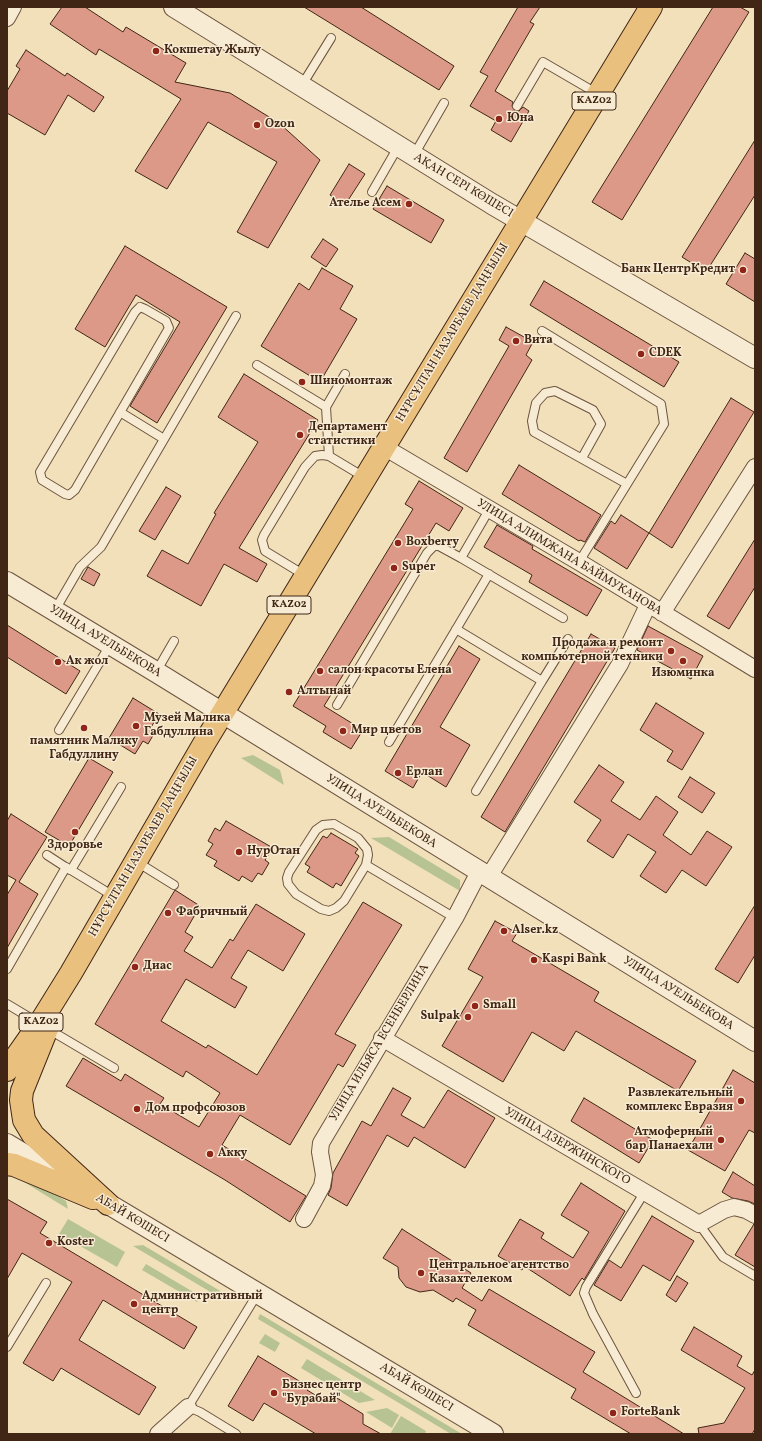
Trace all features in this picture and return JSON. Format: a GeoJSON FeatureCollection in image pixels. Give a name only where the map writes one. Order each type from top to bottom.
{"type":"FeatureCollection","features":[{"type":"Feature","properties":{"kind":"highway","name":"НҰРСҰЛТАН НАЗАРБАЕВ ДАҢҒЫЛЫ"},"geometry":{"type":"LineString","coordinates":[[7,1070],[40,1023],[71,973],[222,713],[651,7]]}},
{"type":"Feature","properties":{"kind":"highway"},"geometry":{"type":"LineString","coordinates":[[71,973],[40,1023],[22,1091],[21,1100],[24,1120],[33,1135],[108,1204]]}},
{"type":"Feature","properties":{"kind":"highway"},"geometry":{"type":"LineString","coordinates":[[7,1048],[40,1023]]}},
{"type":"Feature","properties":{"kind":"highway"},"geometry":{"type":"LineString","coordinates":[[7,1164],[14,1165],[108,1204]]}},
{"type":"Feature","properties":{"kind":"street"},"geometry":{"type":"LineString","coordinates":[[7,18],[13,7]]}},
{"type":"Feature","properties":{"kind":"street","name":"АҚАН СЕРІ КӨШЕСІ"},"geometry":{"type":"LineString","coordinates":[[174,7],[521,221],[755,358]]}},
{"type":"Feature","properties":{"kind":"street","name":"УЛИЦА АЛИМЖАНА БАЙМУКАНОВА"},"geometry":{"type":"LineString","coordinates":[[384,447],[489,510],[580,562],[648,605],[755,669]]}},
{"type":"Feature","properties":{"kind":"street"},"geometry":{"type":"LineString","coordinates":[[662,613],[755,467]]}},
{"type":"Feature","properties":{"kind":"street","name":"УЛИЦА АУЕЛЬБЕКОВА"},"geometry":{"type":"LineString","coordinates":[[7,582],[156,672],[755,1041]]}},
{"type":"Feature","properties":{"kind":"street","name":"УЛИЦА ИЛЬЯСА ЕСЕНБЕРЛИНА"},"geometry":{"type":"LineString","coordinates":[[304,1219],[322,1186],[324,1174],[320,1152],[321,1144],[382,1038],[455,918],[620,664],[648,605]]}},
{"type":"Feature","properties":{"kind":"street","name":"УЛИЦА ДЗЕРЖИНСКОГО"},"geometry":{"type":"LineString","coordinates":[[382,1038],[699,1224]]}},
{"type":"Feature","properties":{"kind":"street","name":"АБАЙ КӨШЕСІ"},"geometry":{"type":"LineString","coordinates":[[7,1144],[493,1434]]}},
{"type":"Feature","properties":{"kind":"street"},"geometry":{"type":"LineString","coordinates":[[699,1224],[724,1210],[734,1207],[746,1210],[755,1215]]}},
{"type":"Feature","properties":{"kind":"street"},"geometry":{"type":"LineString","coordinates":[[158,1434],[188,1407]]}},
{"type":"Feature","properties":{"kind":"lane"},"geometry":{"type":"LineString","coordinates":[[301,86],[331,38]]}},
{"type":"Feature","properties":{"kind":"lane"},"geometry":{"type":"LineString","coordinates":[[517,106],[543,62],[599,94]]}},
{"type":"Feature","properties":{"kind":"lane"},"geometry":{"type":"LineString","coordinates":[[372,192],[444,103]]}},
{"type":"Feature","properties":{"kind":"lane"},"geometry":{"type":"LineString","coordinates":[[140,308],[143,308],[166,321],[169,328],[120,412],[72,493],[68,495],[61,493],[42,480],[40,477],[42,468],[135,312],[140,308]]}},
{"type":"Feature","properties":{"kind":"lane"},"geometry":{"type":"LineString","coordinates":[[55,611],[80,567],[100,547],[236,316]]}},
{"type":"Feature","properties":{"kind":"lane"},"geometry":{"type":"LineString","coordinates":[[542,331],[661,404],[664,424],[580,562]]}},
{"type":"Feature","properties":{"kind":"lane"},"geometry":{"type":"LineString","coordinates":[[257,365],[326,407]]}},
{"type":"Feature","properties":{"kind":"lane"},"geometry":{"type":"LineString","coordinates":[[329,456],[326,407],[345,374]]}},
{"type":"Feature","properties":{"kind":"lane"},"geometry":{"type":"LineString","coordinates":[[582,458],[601,424],[593,410],[555,391],[546,393],[536,403],[532,420],[534,432],[627,484]]}},
{"type":"Feature","properties":{"kind":"lane"},"geometry":{"type":"LineString","coordinates":[[120,412],[164,439]]}},
{"type":"Feature","properties":{"kind":"lane"},"geometry":{"type":"LineString","coordinates":[[306,576],[265,551],[262,540],[310,461],[315,456],[322,454],[329,456],[365,478]]}},
{"type":"Feature","properties":{"kind":"lane"},"geometry":{"type":"LineString","coordinates":[[461,558],[489,510]]}},
{"type":"Feature","properties":{"kind":"lane"},"geometry":{"type":"LineString","coordinates":[[336,705],[430,549],[434,546],[439,546],[461,558],[563,618]]}},
{"type":"Feature","properties":{"kind":"lane"},"geometry":{"type":"LineString","coordinates":[[389,742],[488,574]]}},
{"type":"Feature","properties":{"kind":"lane"},"geometry":{"type":"LineString","coordinates":[[456,629],[542,681]]}},
{"type":"Feature","properties":{"kind":"lane"},"geometry":{"type":"LineString","coordinates":[[476,792],[568,639]]}},
{"type":"Feature","properties":{"kind":"lane"},"geometry":{"type":"LineString","coordinates":[[156,672],[174,641]]}},
{"type":"Feature","properties":{"kind":"lane"},"geometry":{"type":"LineString","coordinates":[[59,730],[110,644]]}},
{"type":"Feature","properties":{"kind":"lane"},"geometry":{"type":"LineString","coordinates":[[7,969],[121,787]]}},
{"type":"Feature","properties":{"kind":"lane"},"geometry":{"type":"LineString","coordinates":[[334,824],[358,838],[367,849],[368,855],[366,865],[344,901],[336,908],[329,911],[321,909],[296,894],[288,884],[289,872],[316,830],[323,825],[334,824]]}},
{"type":"Feature","properties":{"kind":"lane"},"geometry":{"type":"LineString","coordinates":[[47,856],[115,898]]}},
{"type":"Feature","properties":{"kind":"lane"},"geometry":{"type":"LineString","coordinates":[[136,862],[174,884]]}},
{"type":"Feature","properties":{"kind":"lane"},"geometry":{"type":"LineString","coordinates":[[366,865],[455,918]]}},
{"type":"Feature","properties":{"kind":"lane"},"geometry":{"type":"LineString","coordinates":[[7,1004],[114,1068]]}},
{"type":"Feature","properties":{"kind":"lane"},"geometry":{"type":"LineString","coordinates":[[636,1393],[593,1314],[584,1293],[586,1287],[644,1192]]}},
{"type":"Feature","properties":{"kind":"lane"},"geometry":{"type":"LineString","coordinates":[[699,1224],[723,1256],[755,1276]]}},
{"type":"Feature","properties":{"kind":"lane"},"geometry":{"type":"LineString","coordinates":[[7,1347],[46,1283]]}},
{"type":"Feature","properties":{"kind":"lane"},"geometry":{"type":"LineString","coordinates":[[236,1434],[200,1412],[188,1407],[258,1294]]}},
{"type":"Feature","properties":{"kind":"green space"},"geometry":{"type":"Polygon","coordinates":[[[253,755],[280,770],[284,785],[241,758],[253,755]]]}},
{"type":"Feature","properties":{"kind":"green space"},"geometry":{"type":"Polygon","coordinates":[[[389,837],[460,880],[460,891],[371,838],[389,837]]]}},
{"type":"Feature","properties":{"kind":"green space"},"geometry":{"type":"Polygon","coordinates":[[[11,1174],[24,1176],[66,1201],[68,1209],[11,1174]]]}},
{"type":"Feature","properties":{"kind":"green space"},"geometry":{"type":"Polygon","coordinates":[[[68,1219],[125,1252],[117,1267],[59,1234],[68,1219]]]}},
{"type":"Feature","properties":{"kind":"green space"},"geometry":{"type":"Polygon","coordinates":[[[143,1245],[227,1295],[224,1300],[133,1246],[143,1245]]]}},
{"type":"Feature","properties":{"kind":"green space"},"geometry":{"type":"Polygon","coordinates":[[[146,1264],[200,1296],[197,1302],[142,1270],[146,1264]]]}},
{"type":"Feature","properties":{"kind":"green space"},"geometry":{"type":"Polygon","coordinates":[[[260,1314],[462,1434],[451,1434],[258,1319],[260,1314]]]}},
{"type":"Feature","properties":{"kind":"green space"},"geometry":{"type":"Polygon","coordinates":[[[265,1334],[280,1343],[275,1352],[259,1343],[265,1334]]]}},
{"type":"Feature","properties":{"kind":"green space"},"geometry":{"type":"Polygon","coordinates":[[[307,1359],[375,1400],[359,1403],[301,1368],[307,1359]]]}},
{"type":"Feature","properties":{"kind":"green space"},"geometry":{"type":"Polygon","coordinates":[[[387,1408],[399,1415],[392,1428],[366,1412],[387,1408]]]}},
{"type":"Feature","properties":{"kind":"green space"},"geometry":{"type":"Polygon","coordinates":[[[401,1416],[426,1431],[425,1434],[390,1434],[401,1416]]]}},
{"type":"Feature","properties":{"kind":"building"},"geometry":{"type":"Polygon","coordinates":[[[62,7],[85,7],[123,32],[126,27],[186,63],[175,82],[230,93],[279,123],[320,160],[268,248],[237,232],[277,162],[208,122],[167,189],[135,171],[181,99],[99,49],[96,55],[50,24],[62,7]]]}},
{"type":"Feature","properties":{"kind":"building"},"geometry":{"type":"Polygon","coordinates":[[[304,7],[361,7],[454,66],[439,90],[304,7]]]}},
{"type":"Feature","properties":{"kind":"building"},"geometry":{"type":"Polygon","coordinates":[[[518,7],[540,7],[530,22],[534,24],[495,91],[513,102],[512,106],[515,111],[519,111],[523,107],[529,111],[511,142],[491,130],[496,121],[470,106],[488,76],[480,72],[518,7]]]}},
{"type":"Feature","properties":{"kind":"building"},"geometry":{"type":"Polygon","coordinates":[[[713,7],[740,7],[749,12],[622,220],[592,202],[713,7]]]}},
{"type":"Feature","properties":{"kind":"building"},"geometry":{"type":"Polygon","coordinates":[[[26,50],[65,76],[67,73],[104,97],[94,112],[68,95],[45,135],[7,113],[7,91],[20,69],[16,66],[26,50]]]}},
{"type":"Feature","properties":{"kind":"building"},"geometry":{"type":"Polygon","coordinates":[[[755,140],[755,195],[706,272],[682,257],[755,140]]]}},
{"type":"Feature","properties":{"kind":"building"},"geometry":{"type":"Polygon","coordinates":[[[349,164],[365,174],[345,205],[330,195],[349,164]]]}},
{"type":"Feature","properties":{"kind":"building"},"geometry":{"type":"Polygon","coordinates":[[[387,186],[444,220],[431,243],[373,209],[387,186]]]}},
{"type":"Feature","properties":{"kind":"building"},"geometry":{"type":"Polygon","coordinates":[[[323,239],[338,249],[326,267],[311,257],[323,239]]]}},
{"type":"Feature","properties":{"kind":"building"},"geometry":{"type":"Polygon","coordinates":[[[125,246],[227,307],[157,423],[130,406],[180,322],[136,295],[105,347],[75,329],[125,246]]]}},
{"type":"Feature","properties":{"kind":"building"},"geometry":{"type":"Polygon","coordinates":[[[745,253],[755,259],[755,302],[726,284],[745,253]]]}},
{"type":"Feature","properties":{"kind":"building"},"geometry":{"type":"Polygon","coordinates":[[[322,268],[353,286],[340,309],[357,319],[320,382],[261,346],[299,283],[309,290],[322,268]]]}},
{"type":"Feature","properties":{"kind":"building"},"geometry":{"type":"Polygon","coordinates":[[[544,281],[679,362],[664,387],[530,305],[544,281]]]}},
{"type":"Feature","properties":{"kind":"building"},"geometry":{"type":"Polygon","coordinates":[[[506,327],[533,342],[526,355],[532,360],[467,472],[444,458],[509,346],[499,340],[506,327]]]}},
{"type":"Feature","properties":{"kind":"building"},"geometry":{"type":"Polygon","coordinates":[[[244,374],[318,420],[239,548],[267,564],[257,582],[224,564],[201,606],[147,576],[162,550],[188,564],[216,514],[214,513],[258,442],[218,417],[244,374]]]}},
{"type":"Feature","properties":{"kind":"building"},"geometry":{"type":"Polygon","coordinates":[[[731,398],[754,412],[672,548],[649,533],[731,398]]]}},
{"type":"Feature","properties":{"kind":"building"},"geometry":{"type":"Polygon","coordinates":[[[519,465],[601,515],[585,542],[579,541],[502,494],[519,465]]]}},
{"type":"Feature","properties":{"kind":"building"},"geometry":{"type":"Polygon","coordinates":[[[419,481],[463,508],[449,531],[436,523],[324,706],[363,730],[351,749],[323,732],[326,726],[293,706],[413,509],[405,504],[419,481]]]}},
{"type":"Feature","properties":{"kind":"building"},"geometry":{"type":"Polygon","coordinates":[[[166,487],[181,496],[155,540],[139,531],[166,487]]]}},
{"type":"Feature","properties":{"kind":"building"},"geometry":{"type":"Polygon","coordinates":[[[621,515],[649,533],[627,569],[594,548],[611,521],[615,524],[621,515]]]}},
{"type":"Feature","properties":{"kind":"building"},"geometry":{"type":"Polygon","coordinates":[[[497,525],[533,546],[532,549],[602,590],[587,616],[529,582],[532,575],[484,547],[497,525]]]}},
{"type":"Feature","properties":{"kind":"building"},"geometry":{"type":"Polygon","coordinates":[[[755,539],[755,587],[729,629],[707,616],[755,539]]]}},
{"type":"Feature","properties":{"kind":"building"},"geometry":{"type":"Polygon","coordinates":[[[88,567],[100,574],[94,586],[81,579],[88,567]]]}},
{"type":"Feature","properties":{"kind":"building"},"geometry":{"type":"Polygon","coordinates":[[[7,625],[80,671],[66,694],[7,657],[7,625]]]}},
{"type":"Feature","properties":{"kind":"building"},"geometry":{"type":"Polygon","coordinates":[[[648,626],[703,656],[691,679],[637,650],[648,626]]]}},
{"type":"Feature","properties":{"kind":"building"},"geometry":{"type":"Polygon","coordinates":[[[591,634],[615,648],[505,832],[481,817],[591,634]]]}},
{"type":"Feature","properties":{"kind":"building"},"geometry":{"type":"Polygon","coordinates":[[[459,646],[480,659],[440,727],[470,745],[446,787],[422,772],[413,788],[385,771],[459,646]]]}},
{"type":"Feature","properties":{"kind":"building"},"geometry":{"type":"Polygon","coordinates":[[[133,698],[159,714],[150,729],[155,732],[148,744],[143,741],[135,754],[109,738],[133,698]]]}},
{"type":"Feature","properties":{"kind":"building"},"geometry":{"type":"Polygon","coordinates":[[[656,703],[704,733],[682,770],[667,761],[673,751],[640,730],[656,703]]]}},
{"type":"Feature","properties":{"kind":"building"},"geometry":{"type":"Polygon","coordinates":[[[89,758],[113,772],[69,846],[45,832],[89,758]]]}},
{"type":"Feature","properties":{"kind":"building"},"geometry":{"type":"Polygon","coordinates":[[[599,765],[624,782],[611,801],[640,820],[656,796],[678,812],[663,835],[691,855],[707,831],[732,847],[706,886],[682,870],[666,893],[640,876],[656,852],[628,834],[613,858],[587,841],[601,820],[574,802],[599,765]]]}},
{"type":"Feature","properties":{"kind":"building"},"geometry":{"type":"Polygon","coordinates":[[[690,777],[715,793],[702,813],[678,797],[690,777]]]}},
{"type":"Feature","properties":{"kind":"building"},"geometry":{"type":"Polygon","coordinates":[[[11,814],[47,837],[19,882],[38,894],[7,948],[7,895],[16,880],[7,875],[7,821],[11,814]]]}},
{"type":"Feature","properties":{"kind":"building","name":"НурОтан"},"geometry":{"type":"Polygon","coordinates":[[[226,821],[273,848],[265,860],[269,863],[262,875],[258,873],[252,882],[242,876],[239,881],[214,866],[217,861],[206,855],[213,844],[208,841],[215,828],[220,831],[226,821]]]}},
{"type":"Feature","properties":{"kind":"building"},"geometry":{"type":"Polygon","coordinates":[[[331,833],[358,849],[355,853],[359,856],[341,886],[336,883],[333,888],[307,872],[310,867],[305,864],[323,836],[327,838],[331,833]]]}},
{"type":"Feature","properties":{"kind":"building"},"geometry":{"type":"Polygon","coordinates":[[[175,890],[200,906],[185,932],[193,937],[184,951],[212,968],[230,939],[233,941],[256,904],[305,934],[283,971],[248,950],[231,978],[247,987],[235,1008],[186,979],[161,1021],[206,1048],[208,1045],[257,1075],[363,902],[402,925],[335,1034],[356,1045],[343,1067],[338,1064],[290,1145],[240,1115],[222,1145],[306,1196],[290,1222],[225,1180],[66,1086],[83,1058],[121,1081],[125,1074],[164,1098],[160,1104],[199,1127],[220,1093],[186,1071],[183,1077],[95,1024],[175,890]]]}},
{"type":"Feature","properties":{"kind":"building"},"geometry":{"type":"Polygon","coordinates":[[[755,905],[755,955],[738,983],[715,969],[755,905]]]}},
{"type":"Feature","properties":{"kind":"building"},"geometry":{"type":"Polygon","coordinates":[[[495,921],[517,933],[512,941],[599,992],[594,1001],[696,1061],[678,1091],[576,1031],[564,1051],[532,1032],[503,1082],[442,1046],[483,977],[468,969],[495,921]]]}},
{"type":"Feature","properties":{"kind":"building"},"geometry":{"type":"Polygon","coordinates":[[[733,1070],[755,1083],[755,1133],[749,1130],[725,1171],[688,1150],[733,1070]]]}},
{"type":"Feature","properties":{"kind":"building"},"geometry":{"type":"Polygon","coordinates":[[[393,1088],[411,1098],[401,1115],[424,1128],[448,1090],[495,1118],[465,1168],[414,1137],[408,1147],[387,1135],[347,1206],[328,1195],[331,1188],[333,1173],[362,1121],[371,1126],[393,1088]]]}},
{"type":"Feature","properties":{"kind":"building"},"geometry":{"type":"Polygon","coordinates":[[[584,1098],[653,1140],[639,1163],[571,1121],[584,1098]]]}},
{"type":"Feature","properties":{"kind":"building"},"geometry":{"type":"Polygon","coordinates":[[[733,1172],[755,1186],[755,1204],[732,1198],[722,1192],[733,1172]]]}},
{"type":"Feature","properties":{"kind":"building"},"geometry":{"type":"Polygon","coordinates":[[[581,1183],[625,1211],[584,1280],[582,1278],[570,1296],[524,1266],[522,1270],[498,1256],[520,1219],[544,1233],[541,1238],[573,1258],[589,1232],[561,1215],[581,1183]]]}},
{"type":"Feature","properties":{"kind":"building"},"geometry":{"type":"Polygon","coordinates":[[[7,1199],[47,1222],[40,1233],[197,1327],[184,1349],[103,1300],[79,1340],[156,1387],[139,1415],[61,1368],[53,1381],[23,1363],[72,1282],[22,1253],[7,1279],[7,1199]]]}},
{"type":"Feature","properties":{"kind":"building"},"geometry":{"type":"Polygon","coordinates":[[[652,1216],[694,1241],[670,1281],[643,1265],[621,1301],[594,1285],[609,1260],[621,1268],[652,1216]]]}},
{"type":"Feature","properties":{"kind":"building"},"geometry":{"type":"Polygon","coordinates":[[[755,1224],[755,1267],[735,1255],[755,1224]]]}},
{"type":"Feature","properties":{"kind":"building"},"geometry":{"type":"Polygon","coordinates":[[[402,1229],[471,1273],[462,1288],[482,1301],[489,1289],[595,1352],[583,1372],[684,1434],[631,1434],[571,1398],[576,1389],[468,1325],[476,1310],[456,1298],[453,1302],[433,1290],[420,1292],[406,1287],[399,1278],[398,1267],[383,1258],[402,1229]]]}},
{"type":"Feature","properties":{"kind":"building"},"geometry":{"type":"Polygon","coordinates":[[[677,1276],[688,1283],[676,1302],[666,1295],[677,1276]]]}},
{"type":"Feature","properties":{"kind":"building"},"geometry":{"type":"Polygon","coordinates":[[[694,1327],[742,1356],[737,1366],[752,1375],[755,1370],[755,1429],[752,1434],[699,1434],[698,1428],[724,1423],[745,1388],[681,1350],[694,1327]]]}},
{"type":"Feature","properties":{"kind":"building","name":"Бизнес центр \"Бурабай\""},"geometry":{"type":"Polygon","coordinates":[[[258,1356],[309,1387],[307,1390],[325,1401],[332,1395],[363,1414],[363,1424],[381,1434],[316,1434],[264,1403],[253,1421],[228,1406],[258,1356]]]}},
{"type":"Feature","properties":{"kind":"place","name":"Кокшетау Жылу"},"geometry":{"type":"Point","coordinates":[156,51]}},
{"type":"Feature","properties":{"kind":"place","name":"Юна"},"geometry":{"type":"Point","coordinates":[499,119]}},
{"type":"Feature","properties":{"kind":"place","name":"Ozon"},"geometry":{"type":"Point","coordinates":[257,125]}},
{"type":"Feature","properties":{"kind":"place","name":"Ателье Асем"},"geometry":{"type":"Point","coordinates":[409,204]}},
{"type":"Feature","properties":{"kind":"place","name":"Банк ЦентрКредит"},"geometry":{"type":"Point","coordinates":[743,270]}},
{"type":"Feature","properties":{"kind":"place","name":"Вита"},"geometry":{"type":"Point","coordinates":[516,341]}},
{"type":"Feature","properties":{"kind":"place","name":"CDEK"},"geometry":{"type":"Point","coordinates":[641,354]}},
{"type":"Feature","properties":{"kind":"place","name":"Шиномонтаж"},"geometry":{"type":"Point","coordinates":[302,382]}},
{"type":"Feature","properties":{"kind":"place","name":"Департамент статистики"},"geometry":{"type":"Point","coordinates":[300,435]}},
{"type":"Feature","properties":{"kind":"place","name":"Boxberry"},"geometry":{"type":"Point","coordinates":[398,543]}},
{"type":"Feature","properties":{"kind":"place","name":"Super"},"geometry":{"type":"Point","coordinates":[394,568]}},
{"type":"Feature","properties":{"kind":"place","name":"Продажа и ремонт компьютерной техники"},"geometry":{"type":"Point","coordinates":[671,651]}},
{"type":"Feature","properties":{"kind":"place","name":"Изюминка"},"geometry":{"type":"Point","coordinates":[683,661]}},
{"type":"Feature","properties":{"kind":"place","name":"Ак жол"},"geometry":{"type":"Point","coordinates":[58,662]}},
{"type":"Feature","properties":{"kind":"place","name":"салон красоты Елена"},"geometry":{"type":"Point","coordinates":[320,671]}},
{"type":"Feature","properties":{"kind":"place","name":"Алтынай"},"geometry":{"type":"Point","coordinates":[289,692]}},
{"type":"Feature","properties":{"kind":"place","name":"Музей Малика Габдуллина"},"geometry":{"type":"Point","coordinates":[136,726]}},
{"type":"Feature","properties":{"kind":"place","name":"памятник Малику Габдуллину"},"geometry":{"type":"Point","coordinates":[84,728]}},
{"type":"Feature","properties":{"kind":"place","name":"Мир цветов"},"geometry":{"type":"Point","coordinates":[343,731]}},
{"type":"Feature","properties":{"kind":"place","name":"Ерлан"},"geometry":{"type":"Point","coordinates":[398,773]}},
{"type":"Feature","properties":{"kind":"place","name":"Здоровье"},"geometry":{"type":"Point","coordinates":[75,832]}},
{"type":"Feature","properties":{"kind":"place","name":"НурОтан"},"geometry":{"type":"Point","coordinates":[239,852]}},
{"type":"Feature","properties":{"kind":"place","name":"Фабричный"},"geometry":{"type":"Point","coordinates":[168,913]}},
{"type":"Feature","properties":{"kind":"place","name":"Alser.kz"},"geometry":{"type":"Point","coordinates":[504,931]}},
{"type":"Feature","properties":{"kind":"place","name":"Kaspi Bank"},"geometry":{"type":"Point","coordinates":[534,960]}},
{"type":"Feature","properties":{"kind":"place","name":"Диас"},"geometry":{"type":"Point","coordinates":[135,967]}},
{"type":"Feature","properties":{"kind":"place","name":"Small"},"geometry":{"type":"Point","coordinates":[475,1006]}},
{"type":"Feature","properties":{"kind":"place","name":"Sulpak"},"geometry":{"type":"Point","coordinates":[468,1017]}},
{"type":"Feature","properties":{"kind":"place","name":"Развлекательный комплекс Евразия"},"geometry":{"type":"Point","coordinates":[741,1101]}},
{"type":"Feature","properties":{"kind":"place","name":"Дом профсоюзов"},"geometry":{"type":"Point","coordinates":[137,1109]}},
{"type":"Feature","properties":{"kind":"place","name":"Атмоферный бар Панаехали"},"geometry":{"type":"Point","coordinates":[721,1140]}},
{"type":"Feature","properties":{"kind":"place","name":"Акку"},"geometry":{"type":"Point","coordinates":[210,1154]}},
{"type":"Feature","properties":{"kind":"place","name":"Koster"},"geometry":{"type":"Point","coordinates":[49,1243]}},
{"type":"Feature","properties":{"kind":"place","name":"Центральное агентство Казахтелеком"},"geometry":{"type":"Point","coordinates":[421,1273]}},
{"type":"Feature","properties":{"kind":"place","name":"Административный центр"},"geometry":{"type":"Point","coordinates":[134,1304]}},
{"type":"Feature","properties":{"kind":"place","name":"Бизнес центр \"Бурабай\""},"geometry":{"type":"Point","coordinates":[274,1393]}},
{"type":"Feature","properties":{"kind":"place","name":"ForteBank"},"geometry":{"type":"Point","coordinates":[613,1413]}}]}
